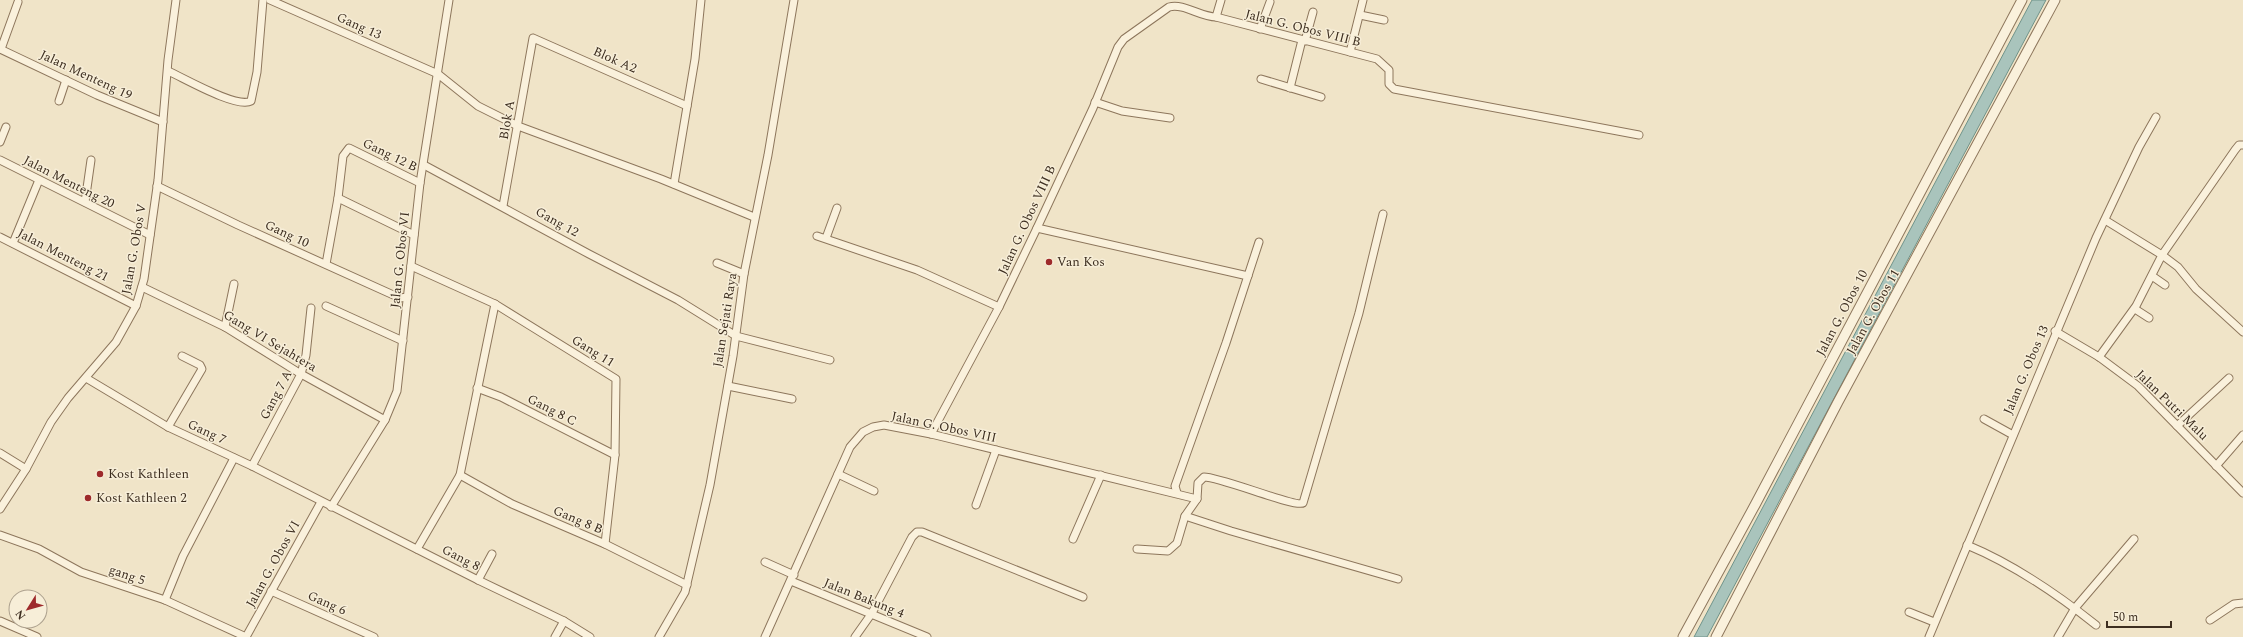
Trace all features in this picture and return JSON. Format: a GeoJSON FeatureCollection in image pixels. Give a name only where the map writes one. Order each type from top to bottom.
{"type":"FeatureCollection","features":[{"type":"Feature","properties":{"kind":"street","name":"Jalan G. Obos V"},"geometry":{"type":"LineString","coordinates":[[0,509],[26,469],[51,422],[68,398],[116,342],[136,306],[142,287],[157,186],[176,0]]}},
{"type":"Feature","properties":{"kind":"street"},"geometry":{"type":"LineString","coordinates":[[168,71],[230,100],[246,103],[251,101],[257,72],[263,0]]}},
{"type":"Feature","properties":{"kind":"street","name":"Gang 13"},"geometry":{"type":"LineString","coordinates":[[270,0],[438,74],[478,106],[518,126],[674,184],[754,218]]}},
{"type":"Feature","properties":{"kind":"street","name":"Jalan G. Obos VI"},"geometry":{"type":"LineString","coordinates":[[331,507],[385,420],[397,391],[420,183],[449,0]]}},
{"type":"Feature","properties":{"kind":"street"},"geometry":{"type":"LineString","coordinates":[[674,184],[695,59],[701,0]]}},
{"type":"Feature","properties":{"kind":"street","name":"Jalan Sejati Raya"},"geometry":{"type":"LineString","coordinates":[[659,637],[674,614],[687,585],[710,485],[728,386],[744,274],[754,218],[768,155],[794,0]]}},
{"type":"Feature","properties":{"kind":"street"},"geometry":{"type":"LineString","coordinates":[[1216,17],[1221,0]]}},
{"type":"Feature","properties":{"kind":"street"},"geometry":{"type":"LineString","coordinates":[[1350,52],[1363,0]]}},
{"type":"Feature","properties":{"kind":"street","name":"Jalan G. Obos 10"},"geometry":{"type":"LineString","coordinates":[[1683,637],[1755,505],[2022,0]]}},
{"type":"Feature","properties":{"kind":"street","name":"Jalan G. Obos 11"},"geometry":{"type":"LineString","coordinates":[[1716,637],[1838,402],[2055,0]]}},
{"type":"Feature","properties":{"kind":"street"},"geometry":{"type":"LineString","coordinates":[[0,49],[18,2]]}},
{"type":"Feature","properties":{"kind":"street"},"geometry":{"type":"LineString","coordinates":[[1260,29],[1270,2]]}},
{"type":"Feature","properties":{"kind":"street","name":"Jalan G. Obos VIII B"},"geometry":{"type":"LineString","coordinates":[[931,434],[999,307],[1095,102],[1118,47],[1124,39],[1162,11],[1176,3],[1204,16],[1216,17],[1377,59],[1389,70],[1389,84],[1394,90],[1639,135]]}},
{"type":"Feature","properties":{"kind":"street"},"geometry":{"type":"LineString","coordinates":[[1290,88],[1313,12]]}},
{"type":"Feature","properties":{"kind":"street"},"geometry":{"type":"LineString","coordinates":[[1360,15],[1384,20]]}},
{"type":"Feature","properties":{"kind":"street","name":"Blok A2"},"geometry":{"type":"LineString","coordinates":[[533,38],[687,106]]}},
{"type":"Feature","properties":{"kind":"street","name":"Blok A"},"geometry":{"type":"LineString","coordinates":[[504,206],[533,38]]}},
{"type":"Feature","properties":{"kind":"street","name":"Jalan Menteng 19"},"geometry":{"type":"LineString","coordinates":[[0,49],[66,80],[163,122]]}},
{"type":"Feature","properties":{"kind":"street"},"geometry":{"type":"LineString","coordinates":[[1261,79],[1321,96]]}},
{"type":"Feature","properties":{"kind":"street"},"geometry":{"type":"LineString","coordinates":[[59,101],[66,80]]}},
{"type":"Feature","properties":{"kind":"street"},"geometry":{"type":"LineString","coordinates":[[1095,102],[1122,112],[1170,118]]}},
{"type":"Feature","properties":{"kind":"street","name":"Jalan G. Obos 13"},"geometry":{"type":"LineString","coordinates":[[1929,637],[2055,331],[2139,147],[2156,117]]}},
{"type":"Feature","properties":{"kind":"street"},"geometry":{"type":"LineString","coordinates":[[0,142],[6,127]]}},
{"type":"Feature","properties":{"kind":"street"},"geometry":{"type":"LineString","coordinates":[[2099,357],[2135,309],[2162,255],[2235,150],[2239,146],[2243,145]]}},
{"type":"Feature","properties":{"kind":"street","name":"Gang 12 B"},"geometry":{"type":"LineString","coordinates":[[338,198],[342,156],[349,148],[420,183]]}},
{"type":"Feature","properties":{"kind":"street","name":"Jalan Menteng 20"},"geometry":{"type":"LineString","coordinates":[[0,160],[150,235]]}},
{"type":"Feature","properties":{"kind":"street"},"geometry":{"type":"LineString","coordinates":[[85,202],[91,160]]}},
{"type":"Feature","properties":{"kind":"street","name":"Gang 12"},"geometry":{"type":"LineString","coordinates":[[424,165],[504,206],[589,254],[678,300],[736,336],[830,360]]}},
{"type":"Feature","properties":{"kind":"street"},"geometry":{"type":"LineString","coordinates":[[13,243],[40,180]]}},
{"type":"Feature","properties":{"kind":"street","name":"Gang 10"},"geometry":{"type":"LineString","coordinates":[[157,186],[400,298],[408,297]]}},
{"type":"Feature","properties":{"kind":"street"},"geometry":{"type":"LineString","coordinates":[[326,264],[338,198],[414,235]]}},
{"type":"Feature","properties":{"kind":"street"},"geometry":{"type":"LineString","coordinates":[[826,238],[837,208]]}},
{"type":"Feature","properties":{"kind":"street"},"geometry":{"type":"LineString","coordinates":[[1137,549],[1168,550],[1176,543],[1185,516],[1196,499],[1198,483],[1201,478],[1207,477],[1263,493],[1296,505],[1300,505],[1304,500],[1360,313],[1383,214]]}},
{"type":"Feature","properties":{"kind":"street"},"geometry":{"type":"LineString","coordinates":[[2105,220],[2162,255],[2178,267],[2196,289],[2243,332]]}},
{"type":"Feature","properties":{"kind":"street"},"geometry":{"type":"LineString","coordinates":[[1037,228],[1248,276]]}},
{"type":"Feature","properties":{"kind":"street"},"geometry":{"type":"LineString","coordinates":[[817,236],[917,270],[999,307]]}},
{"type":"Feature","properties":{"kind":"street","name":"Jalan Menteng 21"},"geometry":{"type":"LineString","coordinates":[[0,237],[136,306]]}},
{"type":"Feature","properties":{"kind":"street"},"geometry":{"type":"LineString","coordinates":[[1177,494],[1175,486],[1248,276],[1258,242]]}},
{"type":"Feature","properties":{"kind":"street"},"geometry":{"type":"LineString","coordinates":[[717,262],[744,274]]}},
{"type":"Feature","properties":{"kind":"street","name":"Gang 11"},"geometry":{"type":"LineString","coordinates":[[411,266],[495,304],[616,379],[615,455],[605,544]]}},
{"type":"Feature","properties":{"kind":"street"},"geometry":{"type":"LineString","coordinates":[[2152,276],[2165,285]]}},
{"type":"Feature","properties":{"kind":"street"},"geometry":{"type":"LineString","coordinates":[[225,327],[234,284]]}},
{"type":"Feature","properties":{"kind":"street","name":"Gang VI Sejahtera"},"geometry":{"type":"LineString","coordinates":[[142,287],[225,327],[301,374],[385,420]]}},
{"type":"Feature","properties":{"kind":"street"},"geometry":{"type":"LineString","coordinates":[[417,549],[460,475],[495,304]]}},
{"type":"Feature","properties":{"kind":"street"},"geometry":{"type":"LineString","coordinates":[[326,306],[403,342]]}},
{"type":"Feature","properties":{"kind":"street","name":"Gang 7 A"},"geometry":{"type":"LineString","coordinates":[[252,466],[301,374],[306,355],[311,308]]}},
{"type":"Feature","properties":{"kind":"street"},"geometry":{"type":"LineString","coordinates":[[2135,309],[2148,318]]}},
{"type":"Feature","properties":{"kind":"street","name":"Jalan Putri Malu"},"geometry":{"type":"LineString","coordinates":[[2055,331],[2099,357],[2138,386],[2243,493]]}},
{"type":"Feature","properties":{"kind":"street"},"geometry":{"type":"LineString","coordinates":[[168,427],[202,369],[200,364],[182,356]]}},
{"type":"Feature","properties":{"kind":"street","name":"Gang 7"},"geometry":{"type":"LineString","coordinates":[[86,378],[168,427],[252,466],[322,502]]}},
{"type":"Feature","properties":{"kind":"street"},"geometry":{"type":"LineString","coordinates":[[2177,426],[2229,378]]}},
{"type":"Feature","properties":{"kind":"street"},"geometry":{"type":"LineString","coordinates":[[728,386],[792,399]]}},
{"type":"Feature","properties":{"kind":"street","name":"Gang 8 C"},"geometry":{"type":"LineString","coordinates":[[477,388],[501,397],[615,455]]}},
{"type":"Feature","properties":{"kind":"street"},"geometry":{"type":"LineString","coordinates":[[1984,419],[2013,435]]}},
{"type":"Feature","properties":{"kind":"street","name":"Jalan G. Obos VIII"},"geometry":{"type":"LineString","coordinates":[[765,637],[793,578],[853,442],[863,432],[873,427],[884,425],[931,434],[1196,499]]}},
{"type":"Feature","properties":{"kind":"street"},"geometry":{"type":"LineString","coordinates":[[2216,466],[2243,435]]}},
{"type":"Feature","properties":{"kind":"street"},"geometry":{"type":"LineString","coordinates":[[976,505],[996,450]]}},
{"type":"Feature","properties":{"kind":"street"},"geometry":{"type":"LineString","coordinates":[[0,453],[26,469]]}},
{"type":"Feature","properties":{"kind":"street"},"geometry":{"type":"LineString","coordinates":[[165,600],[184,556],[234,458]]}},
{"type":"Feature","properties":{"kind":"street"},"geometry":{"type":"LineString","coordinates":[[838,474],[874,492]]}},
{"type":"Feature","properties":{"kind":"street","name":"Gang 8 B"},"geometry":{"type":"LineString","coordinates":[[460,475],[512,504],[605,544],[687,585]]}},
{"type":"Feature","properties":{"kind":"street"},"geometry":{"type":"LineString","coordinates":[[1073,539],[1101,475]]}},
{"type":"Feature","properties":{"kind":"street","name":"Jalan G. Obos VI"},"geometry":{"type":"LineString","coordinates":[[246,637],[271,590],[322,502]]}},
{"type":"Feature","properties":{"kind":"street","name":"Gang 8"},"geometry":{"type":"LineString","coordinates":[[322,502],[564,621],[590,637]]}},
{"type":"Feature","properties":{"kind":"street"},"geometry":{"type":"LineString","coordinates":[[1185,516],[1231,531],[1398,579]]}},
{"type":"Feature","properties":{"kind":"street"},"geometry":{"type":"LineString","coordinates":[[855,637],[872,613],[912,537],[920,532],[1083,597]]}},
{"type":"Feature","properties":{"kind":"street","name":"gang 5"},"geometry":{"type":"LineString","coordinates":[[0,535],[39,549],[81,572],[165,600],[246,637]]}},
{"type":"Feature","properties":{"kind":"street"},"geometry":{"type":"LineString","coordinates":[[2058,637],[2075,608],[2134,539]]}},
{"type":"Feature","properties":{"kind":"street"},"geometry":{"type":"LineString","coordinates":[[1967,545],[1992,555],[2075,608],[2096,625]]}},
{"type":"Feature","properties":{"kind":"street"},"geometry":{"type":"LineString","coordinates":[[478,580],[492,554]]}},
{"type":"Feature","properties":{"kind":"street","name":"Jalan Bakung 4"},"geometry":{"type":"LineString","coordinates":[[765,562],[793,578],[927,637]]}},
{"type":"Feature","properties":{"kind":"street","name":"Gang 6"},"geometry":{"type":"LineString","coordinates":[[271,590],[374,637]]}},
{"type":"Feature","properties":{"kind":"street"},"geometry":{"type":"LineString","coordinates":[[2210,620],[2234,604],[2243,603]]}},
{"type":"Feature","properties":{"kind":"street"},"geometry":{"type":"LineString","coordinates":[[1909,612],[1934,622]]}},
{"type":"Feature","properties":{"kind":"street"},"geometry":{"type":"LineString","coordinates":[[555,637],[564,621]]}},
{"type":"Feature","properties":{"kind":"street"},"geometry":{"type":"LineString","coordinates":[[0,622],[37,637]]}},
{"type":"Feature","properties":{"kind":"water"},"geometry":{"type":"Polygon","coordinates":[[[2032,0],[2046,0],[1707,637],[1694,637],[2032,0]]]}},
{"type":"Feature","properties":{"kind":"place","name":"Van Kos"},"geometry":{"type":"Point","coordinates":[1049,262]}},
{"type":"Feature","properties":{"kind":"place","name":"Kost Kathleen"},"geometry":{"type":"Point","coordinates":[100,474]}},
{"type":"Feature","properties":{"kind":"place","name":"Kost Kathleen 2"},"geometry":{"type":"Point","coordinates":[88,498]}}]}
